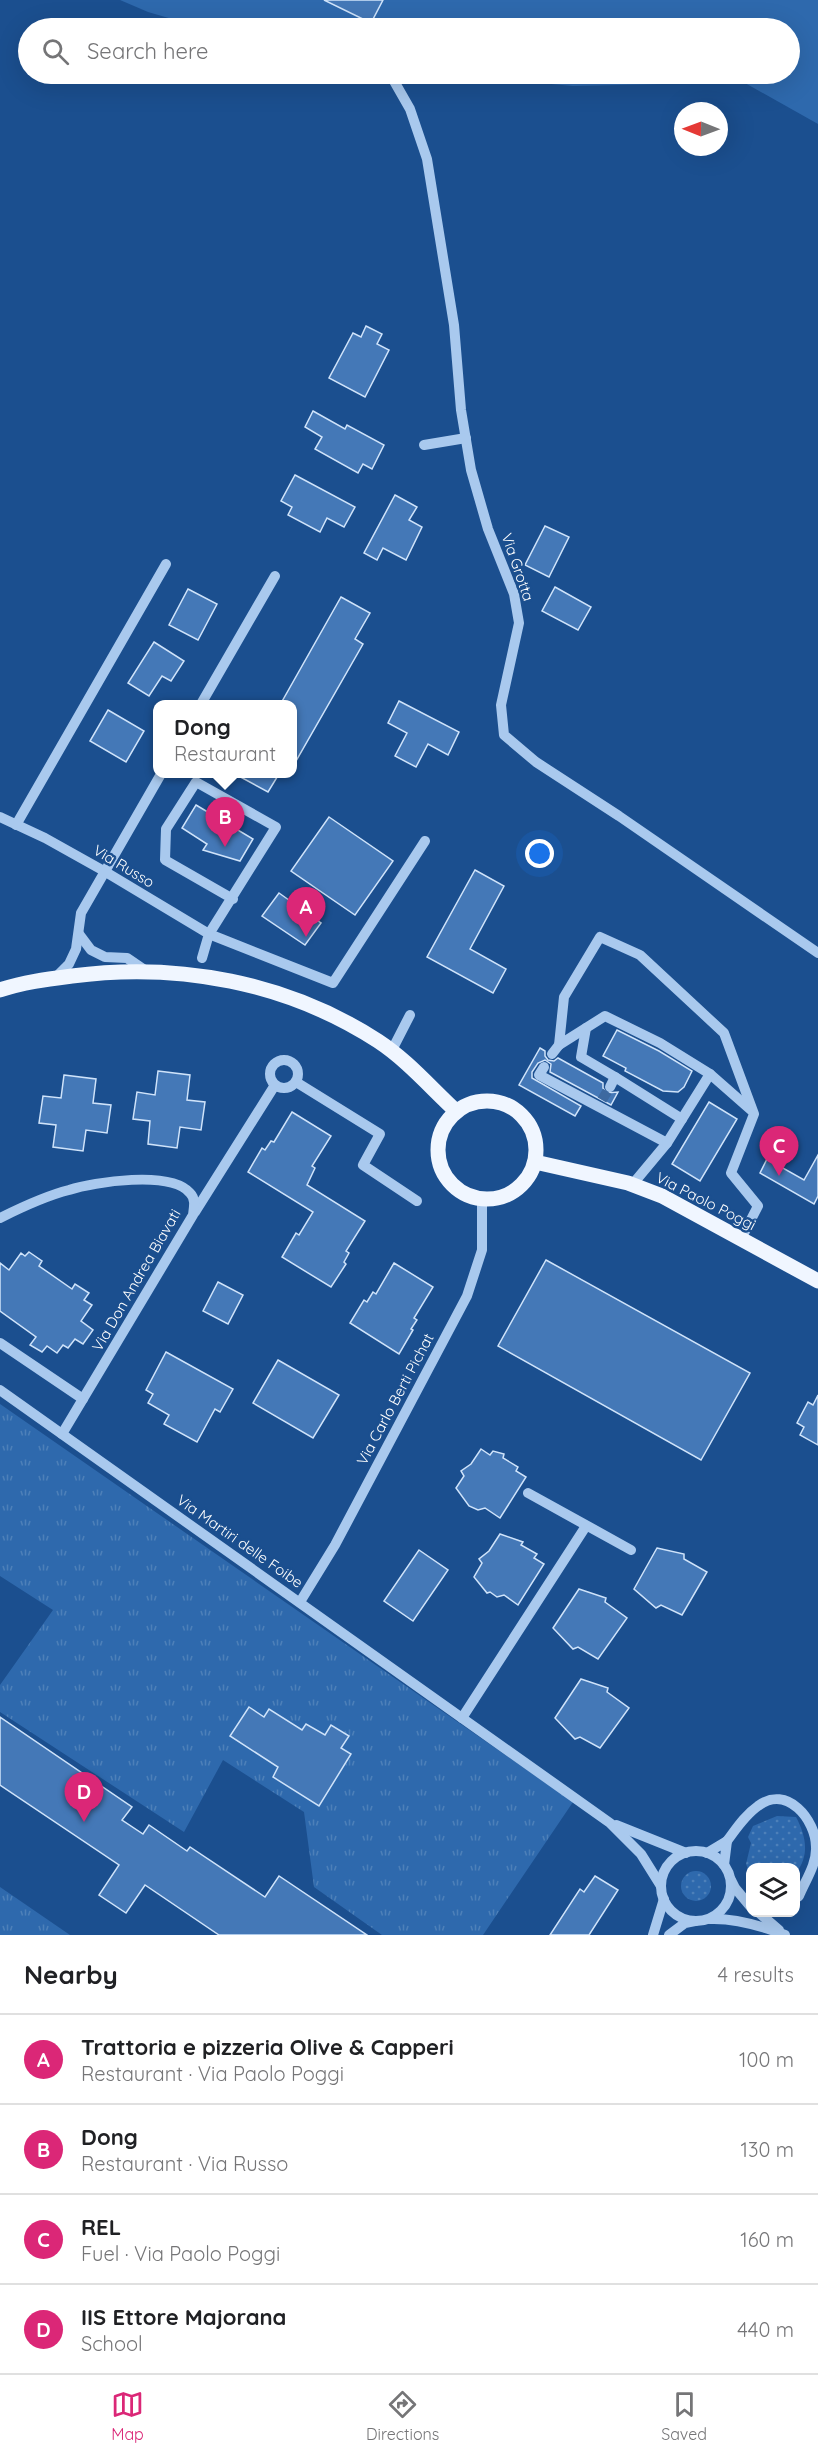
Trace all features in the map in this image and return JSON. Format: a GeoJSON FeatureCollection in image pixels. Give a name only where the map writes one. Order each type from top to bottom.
{"type":"FeatureCollection","features":[{"type":"Feature","properties":{"kind":"main road"},"geometry":{"type":"LineString","coordinates":[[0,990],[54,978],[91,973],[146,971],[212,977],[288,996],[351,1025],[391,1052],[456,1112]]}},
{"type":"Feature","properties":{"kind":"main road"},"geometry":{"type":"LineString","coordinates":[[476,1101],[498,1102],[518,1112],[532,1129],[536,1151],[535,1162],[524,1183],[515,1191],[494,1200],[482,1200],[465,1195],[452,1186],[442,1172],[438,1156],[438,1139],[445,1124],[456,1112],[476,1101]]}},
{"type":"Feature","properties":{"kind":"main road","name":"Via Paolo Poggi"},"geometry":{"type":"LineString","coordinates":[[535,1162],[632,1185],[662,1196],[817,1278]]}},
{"type":"Feature","properties":{"kind":"street","name":"Via Grotta"},"geometry":{"type":"LineString","coordinates":[[396,84],[410,109],[427,159],[454,325],[461,410],[471,470],[489,529],[514,594],[519,623],[501,705],[504,735],[536,762],[818,953]]}},
{"type":"Feature","properties":{"kind":"street"},"geometry":{"type":"LineString","coordinates":[[424,445],[466,438]]}},
{"type":"Feature","properties":{"kind":"street"},"geometry":{"type":"LineString","coordinates":[[16,825],[166,564]]}},
{"type":"Feature","properties":{"kind":"street"},"geometry":{"type":"LineString","coordinates":[[204,700],[275,576]]}},
{"type":"Feature","properties":{"kind":"street"},"geometry":{"type":"LineString","coordinates":[[54,978],[69,964],[76,949],[81,913],[159,778]]}},
{"type":"Feature","properties":{"kind":"street"},"geometry":{"type":"LineString","coordinates":[[202,958],[209,934],[233,899],[276,826],[196,782],[166,829],[165,860],[233,899]]}},
{"type":"Feature","properties":{"kind":"street","name":"Via Russo"},"geometry":{"type":"LineString","coordinates":[[0,817],[104,871],[209,934],[333,983],[425,841]]}},
{"type":"Feature","properties":{"kind":"street"},"geometry":{"type":"LineString","coordinates":[[79,934],[91,950],[105,957],[127,958],[146,971]]}},
{"type":"Feature","properties":{"kind":"street"},"geometry":{"type":"LineString","coordinates":[[741,1239],[758,1206],[731,1173],[753,1112],[724,1033],[640,955],[600,937],[564,998],[556,1050],[605,1016],[660,1043],[710,1074],[753,1112]]}},
{"type":"Feature","properties":{"kind":"street"},"geometry":{"type":"LineString","coordinates":[[391,1052],[410,1015]]}},
{"type":"Feature","properties":{"kind":"street"},"geometry":{"type":"LineString","coordinates":[[586,1028],[581,1057],[613,1082],[682,1119]]}},
{"type":"Feature","properties":{"kind":"street"},"geometry":{"type":"LineString","coordinates":[[284,1060],[296,1066],[298,1076],[296,1082],[286,1088],[275,1085],[271,1080],[271,1070],[276,1063],[284,1060]]}},
{"type":"Feature","properties":{"kind":"street"},"geometry":{"type":"LineString","coordinates":[[543,1067],[539,1074],[601,1104],[667,1143]]}},
{"type":"Feature","properties":{"kind":"street"},"geometry":{"type":"LineString","coordinates":[[632,1185],[667,1143],[710,1074]]}},
{"type":"Feature","properties":{"kind":"street"},"geometry":{"type":"LineString","coordinates":[[296,1082],[380,1134],[363,1166],[417,1201]]}},
{"type":"Feature","properties":{"kind":"street"},"geometry":{"type":"LineString","coordinates":[[193,1215],[275,1085]]}},
{"type":"Feature","properties":{"kind":"street","name":"Via Don Andrea Biavati"},"geometry":{"type":"LineString","coordinates":[[0,1218],[24,1206],[68,1190],[112,1181],[157,1180],[176,1184],[190,1192],[194,1200],[193,1215],[62,1434]]}},
{"type":"Feature","properties":{"kind":"street","name":"Via Carlo Berti Pichat"},"geometry":{"type":"LineString","coordinates":[[300,1602],[335,1545],[467,1296],[482,1250],[482,1200]]}},
{"type":"Feature","properties":{"kind":"street"},"geometry":{"type":"LineString","coordinates":[[0,1343],[83,1399]]}},
{"type":"Feature","properties":{"kind":"street","name":"Via Martiri delle Foibe"},"geometry":{"type":"LineString","coordinates":[[0,1390],[610,1823],[650,1865],[661,1886],[664,1899]]}},
{"type":"Feature","properties":{"kind":"street"},"geometry":{"type":"LineString","coordinates":[[528,1493],[631,1550]]}},
{"type":"Feature","properties":{"kind":"street"},"geometry":{"type":"LineString","coordinates":[[462,1718],[586,1526]]}},
{"type":"Feature","properties":{"kind":"street"},"geometry":{"type":"LineString","coordinates":[[746,1901],[735,1888],[724,1865],[707,1853],[727,1841],[757,1806],[774,1800],[794,1804],[815,1823],[814,1862],[800,1894]]}},
{"type":"Feature","properties":{"kind":"street","name":"Via Martiri delle Foibe"},"geometry":{"type":"LineString","coordinates":[[610,1823],[686,1852],[707,1853]]}},
{"type":"Feature","properties":{"kind":"street"},"geometry":{"type":"LineString","coordinates":[[724,1865],[727,1841]]}},
{"type":"Feature","properties":{"kind":"street"},"geometry":{"type":"LineString","coordinates":[[661,1886],[663,1875],[670,1863],[686,1852]]}},
{"type":"Feature","properties":{"kind":"street"},"geometry":{"type":"LineString","coordinates":[[800,1879],[808,1875]]}},
{"type":"Feature","properties":{"kind":"street"},"geometry":{"type":"LineString","coordinates":[[664,1899],[676,1915],[702,1920],[719,1912],[728,1901],[730,1878]]}},
{"type":"Feature","properties":{"kind":"street"},"geometry":{"type":"LineString","coordinates":[[654,1935],[664,1899]]}},
{"type":"Feature","properties":{"kind":"street"},"geometry":{"type":"LineString","coordinates":[[764,1917],[784,1935]]}},
{"type":"Feature","properties":{"kind":"street"},"geometry":{"type":"LineString","coordinates":[[669,1935],[685,1923],[724,1919],[784,1935]]}},
{"type":"Feature","properties":{"kind":"green space"},"geometry":{"type":"Polygon","coordinates":[[[120,0],[818,0],[818,124],[747,84],[800,84],[800,18],[169,18],[120,0]]]}},
{"type":"Feature","properties":{"kind":"green space"},"geometry":{"type":"Polygon","coordinates":[[[552,84],[663,84],[573,86],[552,84]]]}},
{"type":"Feature","properties":{"kind":"green space"},"geometry":{"type":"Polygon","coordinates":[[[0,1404],[573,1802],[483,1935],[382,1935],[314,1887],[304,1812],[223,1760],[184,1832],[0,1712],[0,1685],[53,1610],[0,1576],[0,1404]]]}},
{"type":"Feature","properties":{"kind":"green space"},"geometry":{"type":"Polygon","coordinates":[[[777,1816],[796,1817],[805,1845],[800,1866],[800,1863],[746,1863],[751,1843],[748,1837],[753,1826],[777,1816]]]}},
{"type":"Feature","properties":{"kind":"green space"},"geometry":{"type":"Polygon","coordinates":[[[696,1871],[707,1875],[711,1886],[707,1897],[696,1901],[685,1897],[681,1886],[685,1875],[696,1871]]]}},
{"type":"Feature","properties":{"kind":"green space"},"geometry":{"type":"Polygon","coordinates":[[[0,1887],[70,1935],[0,1935],[0,1887]]]}},
{"type":"Feature","properties":{"kind":"building"},"geometry":{"type":"Polygon","coordinates":[[[324,0],[383,0],[374,18],[361,18],[324,0]]]}},
{"type":"Feature","properties":{"kind":"building"},"geometry":{"type":"Polygon","coordinates":[[[366,326],[382,334],[377,344],[389,350],[365,397],[329,378],[353,333],[361,337],[366,326]]]}},
{"type":"Feature","properties":{"kind":"building"},"geometry":{"type":"Polygon","coordinates":[[[313,411],[345,429],[347,425],[384,445],[372,469],[363,464],[358,473],[315,449],[322,437],[305,427],[313,411]]]}},
{"type":"Feature","properties":{"kind":"building"},"geometry":{"type":"Polygon","coordinates":[[[295,475],[355,507],[344,527],[327,518],[320,532],[288,515],[292,507],[281,501],[295,475]]]}},
{"type":"Feature","properties":{"kind":"building"},"geometry":{"type":"Polygon","coordinates":[[[395,495],[417,507],[409,520],[422,527],[406,560],[383,548],[377,560],[364,553],[395,495]]]}},
{"type":"Feature","properties":{"kind":"building"},"geometry":{"type":"Polygon","coordinates":[[[545,526],[569,537],[549,577],[525,565],[545,526]]]}},
{"type":"Feature","properties":{"kind":"building"},"geometry":{"type":"Polygon","coordinates":[[[555,587],[591,607],[578,630],[542,611],[555,587]]]}},
{"type":"Feature","properties":{"kind":"building"},"geometry":{"type":"Polygon","coordinates":[[[188,589],[217,604],[198,640],[169,625],[188,589]]]}},
{"type":"Feature","properties":{"kind":"building"},"geometry":{"type":"Polygon","coordinates":[[[341,597],[370,613],[355,639],[363,644],[297,759],[297,700],[283,700],[341,597]]]}},
{"type":"Feature","properties":{"kind":"building"},"geometry":{"type":"Polygon","coordinates":[[[154,642],[184,661],[171,681],[162,676],[149,696],[128,683],[154,642]]]}},
{"type":"Feature","properties":{"kind":"building"},"geometry":{"type":"Polygon","coordinates":[[[399,701],[459,732],[448,755],[428,744],[416,767],[395,756],[407,733],[388,723],[399,701]]]}},
{"type":"Feature","properties":{"kind":"building"},"geometry":{"type":"Polygon","coordinates":[[[108,710],[144,731],[126,762],[90,741],[108,710]]]}},
{"type":"Feature","properties":{"kind":"building"},"geometry":{"type":"Polygon","coordinates":[[[242,778],[277,778],[268,792],[242,778]]]}},
{"type":"Feature","properties":{"kind":"building"},"geometry":{"type":"Polygon","coordinates":[[[196,805],[253,839],[240,861],[203,850],[207,844],[182,828],[196,805]]]}},
{"type":"Feature","properties":{"kind":"building"},"geometry":{"type":"Polygon","coordinates":[[[329,817],[393,861],[355,915],[291,871],[329,817]]]}},
{"type":"Feature","properties":{"kind":"building"},"geometry":{"type":"Polygon","coordinates":[[[475,870],[504,886],[470,949],[506,969],[493,993],[427,957],[475,870]]]}},
{"type":"Feature","properties":{"kind":"building"},"geometry":{"type":"Polygon","coordinates":[[[279,893],[321,923],[305,945],[262,916],[279,893]]]}},
{"type":"Feature","properties":{"kind":"building"},"geometry":{"type":"Polygon","coordinates":[[[617,1030],[692,1071],[684,1087],[678,1092],[663,1091],[625,1071],[626,1068],[603,1056],[617,1030]]]}},
{"type":"Feature","properties":{"kind":"building"},"geometry":{"type":"Polygon","coordinates":[[[540,1048],[545,1051],[548,1060],[554,1061],[558,1058],[603,1083],[606,1093],[618,1092],[611,1105],[550,1072],[551,1064],[545,1060],[538,1063],[532,1072],[532,1078],[581,1106],[575,1116],[519,1085],[540,1048]]]}},
{"type":"Feature","properties":{"kind":"building"},"geometry":{"type":"Polygon","coordinates":[[[158,1071],[190,1075],[187,1100],[205,1102],[201,1130],[180,1127],[177,1148],[148,1144],[150,1121],[133,1119],[137,1092],[155,1095],[158,1071]]]}},
{"type":"Feature","properties":{"kind":"building"},"geometry":{"type":"Polygon","coordinates":[[[64,1075],[96,1079],[93,1103],[111,1105],[107,1133],[86,1130],[83,1151],[53,1147],[56,1125],[39,1123],[43,1096],[61,1098],[64,1075]]]}},
{"type":"Feature","properties":{"kind":"building"},"geometry":{"type":"Polygon","coordinates":[[[709,1102],[737,1119],[700,1181],[672,1164],[709,1102]]]}},
{"type":"Feature","properties":{"kind":"building"},"geometry":{"type":"Polygon","coordinates":[[[292,1112],[331,1136],[312,1166],[315,1168],[307,1185],[365,1221],[346,1251],[349,1253],[344,1262],[346,1264],[331,1287],[282,1257],[296,1233],[299,1235],[313,1212],[248,1172],[262,1148],[265,1150],[271,1141],[274,1142],[292,1112]]]}},
{"type":"Feature","properties":{"kind":"building"},"geometry":{"type":"Polygon","coordinates":[[[818,1155],[818,1196],[814,1204],[760,1173],[767,1159],[804,1180],[818,1155]]]}},
{"type":"Feature","properties":{"kind":"building"},"geometry":{"type":"Polygon","coordinates":[[[29,1252],[42,1261],[39,1266],[72,1289],[75,1284],[89,1293],[84,1300],[92,1305],[81,1321],[93,1330],[83,1344],[75,1339],[68,1348],[63,1345],[57,1353],[47,1346],[42,1352],[30,1345],[36,1337],[0,1311],[0,1263],[9,1270],[21,1253],[25,1256],[29,1252]]]}},
{"type":"Feature","properties":{"kind":"building"},"geometry":{"type":"Polygon","coordinates":[[[546,1260],[750,1373],[701,1460],[498,1346],[546,1260]]]}},
{"type":"Feature","properties":{"kind":"building"},"geometry":{"type":"Polygon","coordinates":[[[394,1263],[433,1287],[414,1318],[417,1320],[411,1329],[413,1330],[399,1354],[350,1323],[364,1300],[367,1302],[373,1292],[376,1294],[394,1263]]]}},
{"type":"Feature","properties":{"kind":"building"},"geometry":{"type":"Polygon","coordinates":[[[218,1282],[243,1295],[228,1324],[203,1311],[218,1282]]]}},
{"type":"Feature","properties":{"kind":"building"},"geometry":{"type":"Polygon","coordinates":[[[166,1352],[233,1389],[220,1412],[215,1409],[197,1442],[164,1424],[169,1415],[148,1403],[153,1394],[146,1390],[166,1352]]]}},
{"type":"Feature","properties":{"kind":"building"},"geometry":{"type":"Polygon","coordinates":[[[278,1360],[339,1395],[313,1438],[253,1403],[278,1360]]]}},
{"type":"Feature","properties":{"kind":"building"},"geometry":{"type":"Polygon","coordinates":[[[818,1395],[818,1445],[800,1435],[804,1427],[797,1423],[808,1402],[813,1405],[818,1395]]]}},
{"type":"Feature","properties":{"kind":"building"},"geometry":{"type":"Polygon","coordinates":[[[481,1449],[490,1455],[493,1451],[504,1454],[503,1458],[518,1467],[516,1471],[526,1477],[500,1518],[485,1508],[478,1510],[469,1506],[456,1488],[464,1476],[461,1471],[471,1464],[481,1449]]]}},
{"type":"Feature","properties":{"kind":"building"},"geometry":{"type":"Polygon","coordinates":[[[500,1534],[523,1542],[521,1545],[537,1554],[534,1558],[544,1564],[518,1605],[504,1595],[497,1597],[490,1592],[487,1593],[474,1577],[482,1563],[479,1559],[489,1551],[500,1534]]]}},
{"type":"Feature","properties":{"kind":"building"},"geometry":{"type":"Polygon","coordinates":[[[657,1548],[684,1554],[684,1559],[707,1572],[682,1615],[661,1605],[656,1608],[634,1589],[657,1548]]]}},
{"type":"Feature","properties":{"kind":"building"},"geometry":{"type":"Polygon","coordinates":[[[419,1550],[448,1570],[413,1621],[384,1601],[419,1550]]]}},
{"type":"Feature","properties":{"kind":"building"},"geometry":{"type":"Polygon","coordinates":[[[579,1589],[606,1598],[605,1602],[627,1618],[598,1659],[578,1647],[573,1649],[553,1628],[579,1589]]]}},
{"type":"Feature","properties":{"kind":"building"},"geometry":{"type":"Polygon","coordinates":[[[581,1679],[608,1688],[607,1692],[629,1708],[600,1748],[580,1737],[575,1739],[555,1718],[581,1679]]]}},
{"type":"Feature","properties":{"kind":"building"},"geometry":{"type":"Polygon","coordinates":[[[249,1707],[264,1717],[269,1709],[302,1730],[306,1724],[325,1735],[331,1725],[349,1736],[341,1748],[351,1754],[319,1806],[273,1777],[278,1767],[230,1736],[249,1707]]]}},
{"type":"Feature","properties":{"kind":"building"},"geometry":{"type":"Polygon","coordinates":[[[0,1717],[132,1807],[122,1820],[143,1834],[149,1825],[187,1851],[190,1847],[265,1897],[279,1876],[367,1935],[219,1935],[145,1885],[126,1913],[99,1895],[119,1865],[0,1785],[0,1717]]]}},
{"type":"Feature","properties":{"kind":"building"},"geometry":{"type":"Polygon","coordinates":[[[595,1876],[618,1890],[589,1935],[550,1935],[580,1889],[584,1892],[595,1876]]]}},
{"type":"Feature","properties":{"kind":"tunnel"},"geometry":{"type":"LineString","coordinates":[[602,1100],[610,1087]]}},
{"type":"Feature","properties":{"kind":"place","name":"Dong"},"geometry":{"type":"Point","coordinates":[225,847]}},
{"type":"Feature","properties":{"kind":"place","name":"Trattoria e pizzeria Olive & Capperi"},"geometry":{"type":"Point","coordinates":[306,937]}},
{"type":"Feature","properties":{"kind":"place","name":"REL"},"geometry":{"type":"Point","coordinates":[779,1176]}},
{"type":"Feature","properties":{"kind":"place","name":"IIS Ettore Majorana"},"geometry":{"type":"Point","coordinates":[84,1822]}}]}
